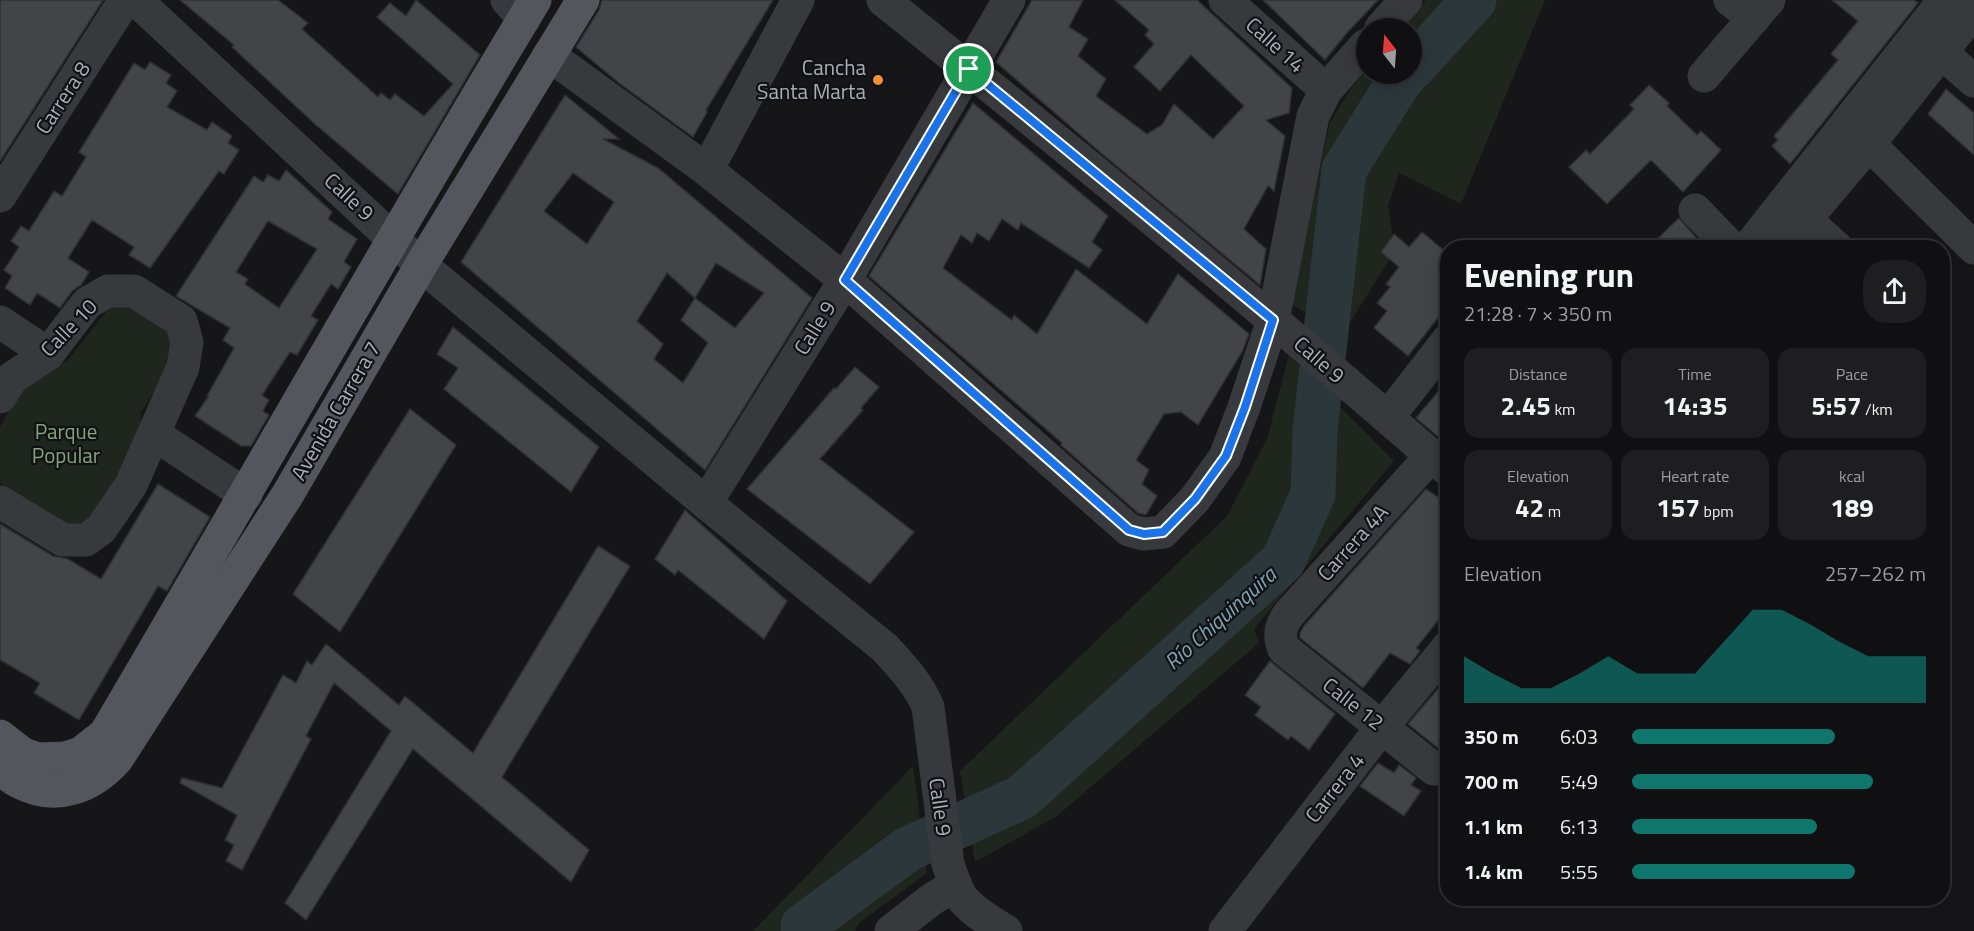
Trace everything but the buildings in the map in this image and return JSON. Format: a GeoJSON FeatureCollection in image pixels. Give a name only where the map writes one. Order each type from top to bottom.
{"type":"FeatureCollection","features":[{"type":"Feature","properties":{"kind":"main road","name":"Avenida Carrera 7"},"geometry":{"type":"LineString","coordinates":[[0,768],[18,782],[34,788],[60,791],[85,785],[105,773],[117,759],[288,494],[421,265],[583,0]]}},
{"type":"Feature","properties":{"kind":"main road","name":"Avenida Carrera 7"},"geometry":{"type":"LineString","coordinates":[[0,736],[23,754],[38,759],[65,758],[81,753],[105,734],[246,495],[522,6]]}},
{"type":"Feature","properties":{"kind":"street","name":"Carrera 8"},"geometry":{"type":"LineString","coordinates":[[0,196],[125,0]]}},
{"type":"Feature","properties":{"kind":"street","name":"Calle 9"},"geometry":{"type":"LineString","coordinates":[[136,0],[421,265],[885,648],[921,690],[928,707],[936,786],[952,874],[963,899],[973,909],[1006,931]]}},
{"type":"Feature","properties":{"kind":"street"},"geometry":{"type":"LineString","coordinates":[[707,170],[798,0]]}},
{"type":"Feature","properties":{"kind":"street"},"geometry":{"type":"LineString","coordinates":[[883,0],[969,69],[1009,0]]}},
{"type":"Feature","properties":{"kind":"street","name":"Calle 14"},"geometry":{"type":"LineString","coordinates":[[1225,0],[1326,90]]}},
{"type":"Feature","properties":{"kind":"street"},"geometry":{"type":"LineString","coordinates":[[1390,18],[1407,0]]}},
{"type":"Feature","properties":{"kind":"street"},"geometry":{"type":"LineString","coordinates":[[1754,240],[1938,8],[1948,0]]}},
{"type":"Feature","properties":{"kind":"street"},"geometry":{"type":"LineString","coordinates":[[1788,240],[1869,144],[1962,27],[1967,0]]}},
{"type":"Feature","properties":{"kind":"street"},"geometry":{"type":"LineString","coordinates":[[1704,76],[1751,6]]}},
{"type":"Feature","properties":{"kind":"street"},"geometry":{"type":"LineString","coordinates":[[1942,53],[1974,81]]}},
{"type":"Feature","properties":{"kind":"street"},"geometry":{"type":"LineString","coordinates":[[549,55],[707,170],[845,280],[1129,530],[1144,534],[1163,532],[1195,499],[1226,456],[1245,407],[1273,320],[1313,116],[1326,90],[1356,56]]}},
{"type":"Feature","properties":{"kind":"street","name":"Calle 9"},"geometry":{"type":"LineString","coordinates":[[706,502],[845,280],[969,69],[1273,320],[1439,463]]}},
{"type":"Feature","properties":{"kind":"street"},"geometry":{"type":"LineString","coordinates":[[1869,144],[1974,248]]}},
{"type":"Feature","properties":{"kind":"street"},"geometry":{"type":"LineString","coordinates":[[1695,210],[1724,240]]}},
{"type":"Feature","properties":{"kind":"street"},"geometry":{"type":"LineString","coordinates":[[1805,219],[1828,240]]}},
{"type":"Feature","properties":{"kind":"street","name":"Calle 10"},"geometry":{"type":"LineString","coordinates":[[0,502],[63,540],[86,540],[101,529],[131,485],[183,367],[187,342],[181,321],[134,291],[108,291],[87,303],[48,354],[4,381]]}},
{"type":"Feature","properties":{"kind":"street"},"geometry":{"type":"LineString","coordinates":[[0,322],[48,354]]}},
{"type":"Feature","properties":{"kind":"street"},"geometry":{"type":"LineString","coordinates":[[1388,417],[1440,350]]}},
{"type":"Feature","properties":{"kind":"street"},"geometry":{"type":"LineString","coordinates":[[154,434],[246,495]]}},
{"type":"Feature","properties":{"kind":"street","name":"Carrera 4A"},"geometry":{"type":"LineString","coordinates":[[1280,633],[1282,624],[1289,614],[1439,463]]}},
{"type":"Feature","properties":{"kind":"street","name":"Calle 12"},"geometry":{"type":"LineString","coordinates":[[1280,633],[1280,641],[1284,650],[1434,769]]}},
{"type":"Feature","properties":{"kind":"street","name":"Carrera 4"},"geometry":{"type":"LineString","coordinates":[[1225,931],[1382,727],[1440,657]]}},
{"type":"Feature","properties":{"kind":"street"},"geometry":{"type":"LineString","coordinates":[[891,931],[932,899],[952,874]]}},
{"type":"Feature","properties":{"kind":"green space"},"geometry":{"type":"Polygon","coordinates":[[[1426,0],[1545,0],[1461,204],[1399,173],[1388,206],[1395,251],[1342,335],[1290,303],[1330,122],[1356,82],[1356,84],[1422,84],[1422,18],[1411,18],[1426,0]]]}},
{"type":"Feature","properties":{"kind":"green space","name":"Parque Popular"},"geometry":{"type":"Polygon","coordinates":[[[133,296],[184,348],[141,412],[138,442],[89,523],[76,524],[52,519],[0,483],[0,427],[22,387],[42,371],[67,361],[114,302],[133,296]]]}},
{"type":"Feature","properties":{"kind":"green space"},"geometry":{"type":"Polygon","coordinates":[[[1289,355],[1394,461],[1254,629],[1259,643],[1057,816],[975,862],[960,771],[1227,516],[1267,439],[1289,355]]]}},
{"type":"Feature","properties":{"kind":"green space"},"geometry":{"type":"Polygon","coordinates":[[[913,766],[927,873],[859,923],[855,931],[753,931],[913,766]]]}},
{"type":"Feature","properties":{"kind":"waterway","name":"Río Chiquinquira"},"geometry":{"type":"LineString","coordinates":[[1422,57],[1474,0]]}},
{"type":"Feature","properties":{"kind":"waterway","name":"Río Chiquinquira"},"geometry":{"type":"LineString","coordinates":[[805,931],[803,926],[908,849],[1022,797],[1283,561],[1313,494],[1315,430],[1344,170],[1398,84]]}},
{"type":"Feature","properties":{"kind":"place","name":"Cancha Santa Marta"},"geometry":{"type":"Point","coordinates":[878,80]}},
{"type":"Feature","properties":{"kind":"route"},"geometry":{"type":"LineString","coordinates":[[969,69],[1273,320],[1245,407],[1226,456],[1195,499],[1163,532],[1144,534],[1129,530],[845,280],[969,69]]}}]}
